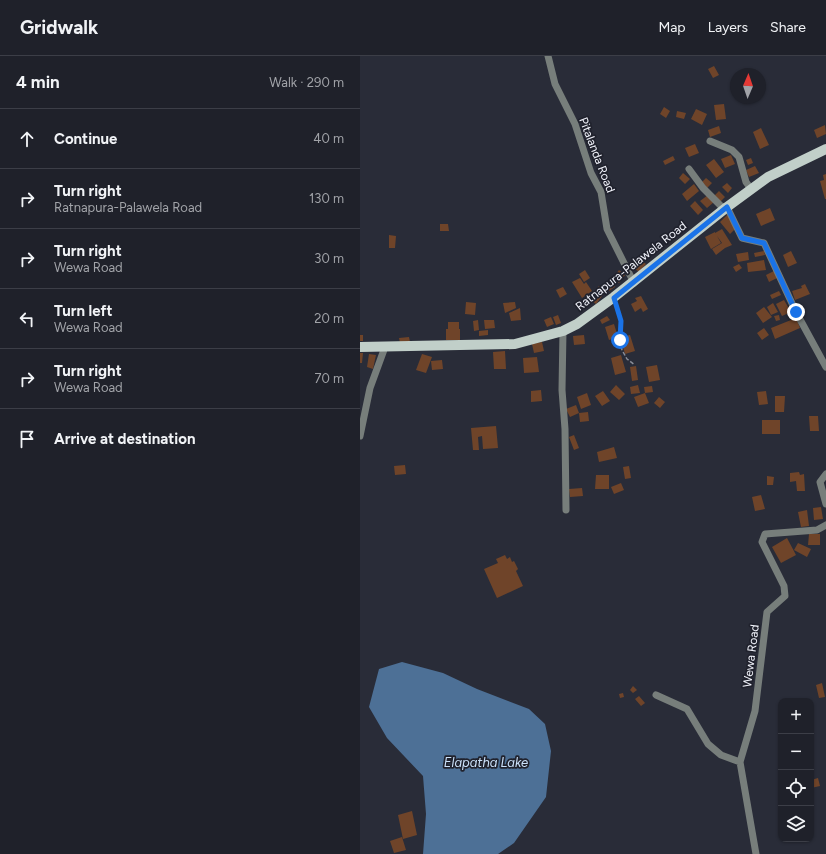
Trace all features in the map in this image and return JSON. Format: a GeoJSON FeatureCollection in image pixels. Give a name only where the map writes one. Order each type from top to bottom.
{"type":"FeatureCollection","features":[{"type":"Feature","properties":{"kind":"main road","name":"Ratnapura-Palawela Road"},"geometry":{"type":"LineString","coordinates":[[360,347],[514,344],[563,331],[577,324],[634,283],[726,208],[768,177],[826,150]]}},
{"type":"Feature","properties":{"kind":"street","name":"Pitalanda Road"},"geometry":{"type":"LineString","coordinates":[[548,56],[555,84],[575,124],[591,173],[601,192],[607,229],[634,283]]}},
{"type":"Feature","properties":{"kind":"street"},"geometry":{"type":"LineString","coordinates":[[710,141],[732,150],[739,157],[746,182],[751,189]]}},
{"type":"Feature","properties":{"kind":"street"},"geometry":{"type":"LineString","coordinates":[[689,169],[703,188],[726,208],[742,238],[764,243],[796,312],[826,367]]}},
{"type":"Feature","properties":{"kind":"street"},"geometry":{"type":"LineString","coordinates":[[563,331],[562,390],[565,429],[566,510]]}},
{"type":"Feature","properties":{"kind":"street"},"geometry":{"type":"LineString","coordinates":[[360,436],[370,388],[385,347]]}},
{"type":"Feature","properties":{"kind":"street"},"geometry":{"type":"LineString","coordinates":[[826,474],[820,482],[826,504]]}},
{"type":"Feature","properties":{"kind":"street","name":"Wewa Road"},"geometry":{"type":"LineString","coordinates":[[756,854],[740,762],[755,711],[767,612],[785,596],[784,586],[762,542],[765,534],[818,530],[826,525]]}},
{"type":"Feature","properties":{"kind":"street"},"geometry":{"type":"LineString","coordinates":[[656,695],[686,709],[708,744],[721,755],[740,762]]}},
{"type":"Feature","properties":{"kind":"path"},"geometry":{"type":"LineString","coordinates":[[614,298],[621,321],[620,340],[622,350],[627,359],[635,365]]}},
{"type":"Feature","properties":{"kind":"water","name":"Elapatha Lake"},"geometry":{"type":"Polygon","coordinates":[[[402,662],[443,673],[477,689],[529,709],[545,724],[551,751],[546,797],[514,843],[498,854],[423,854],[426,814],[423,776],[387,738],[369,707],[379,669],[402,662]]]}},
{"type":"Feature","properties":{"kind":"building"},"geometry":{"type":"Polygon","coordinates":[[[714,66],[719,75],[713,78],[708,69],[714,66]]]}},
{"type":"Feature","properties":{"kind":"building"},"geometry":{"type":"Polygon","coordinates":[[[724,104],[726,119],[716,120],[714,105],[724,104]]]}},
{"type":"Feature","properties":{"kind":"building"},"geometry":{"type":"Polygon","coordinates":[[[664,107],[670,111],[666,118],[660,114],[664,107]]]}},
{"type":"Feature","properties":{"kind":"building"},"geometry":{"type":"Polygon","coordinates":[[[696,109],[707,114],[702,125],[691,119],[696,109]]]}},
{"type":"Feature","properties":{"kind":"building"},"geometry":{"type":"Polygon","coordinates":[[[677,111],[686,113],[684,119],[676,117],[677,111]]]}},
{"type":"Feature","properties":{"kind":"building"},"geometry":{"type":"Polygon","coordinates":[[[825,125],[826,134],[817,138],[814,130],[825,125]]]}},
{"type":"Feature","properties":{"kind":"building"},"geometry":{"type":"Polygon","coordinates":[[[719,126],[721,133],[710,137],[708,130],[719,126]]]}},
{"type":"Feature","properties":{"kind":"building"},"geometry":{"type":"Polygon","coordinates":[[[761,128],[769,145],[760,149],[753,132],[761,128]]]}},
{"type":"Feature","properties":{"kind":"building"},"geometry":{"type":"Polygon","coordinates":[[[695,144],[699,153],[689,157],[685,148],[695,144]]]}},
{"type":"Feature","properties":{"kind":"building"},"geometry":{"type":"Polygon","coordinates":[[[731,155],[735,164],[725,168],[721,159],[731,155]]]}},
{"type":"Feature","properties":{"kind":"building"},"geometry":{"type":"Polygon","coordinates":[[[673,156],[675,160],[665,165],[663,161],[673,156]]]}},
{"type":"Feature","properties":{"kind":"building"},"geometry":{"type":"Polygon","coordinates":[[[751,158],[753,163],[748,165],[746,160],[751,158]]]}},
{"type":"Feature","properties":{"kind":"building"},"geometry":{"type":"Polygon","coordinates":[[[714,159],[724,172],[716,178],[706,165],[714,159]]]}},
{"type":"Feature","properties":{"kind":"building"},"geometry":{"type":"Polygon","coordinates":[[[755,166],[759,173],[749,177],[746,170],[755,166]]]}},
{"type":"Feature","properties":{"kind":"building"},"geometry":{"type":"Polygon","coordinates":[[[683,173],[690,179],[685,184],[679,178],[683,173]]]}},
{"type":"Feature","properties":{"kind":"building"},"geometry":{"type":"Polygon","coordinates":[[[826,174],[825,199],[820,181],[824,180],[823,175],[826,174]]]}},
{"type":"Feature","properties":{"kind":"building"},"geometry":{"type":"Polygon","coordinates":[[[706,178],[712,183],[707,188],[702,182],[706,178]]]}},
{"type":"Feature","properties":{"kind":"building"},"geometry":{"type":"Polygon","coordinates":[[[727,183],[732,188],[728,193],[722,187],[727,183]]]}},
{"type":"Feature","properties":{"kind":"building"},"geometry":{"type":"Polygon","coordinates":[[[694,184],[699,191],[687,201],[682,194],[694,184]]]}},
{"type":"Feature","properties":{"kind":"building"},"geometry":{"type":"Polygon","coordinates":[[[719,191],[725,197],[720,202],[714,196],[719,191]]]}},
{"type":"Feature","properties":{"kind":"building"},"geometry":{"type":"Polygon","coordinates":[[[708,195],[714,202],[707,208],[700,201],[708,195]]]}},
{"type":"Feature","properties":{"kind":"building"},"geometry":{"type":"Polygon","coordinates":[[[695,201],[703,210],[698,215],[690,206],[695,201]]]}},
{"type":"Feature","properties":{"kind":"building"},"geometry":{"type":"Polygon","coordinates":[[[770,208],[775,220],[761,226],[756,214],[770,208]]]}},
{"type":"Feature","properties":{"kind":"building"},"geometry":{"type":"Polygon","coordinates":[[[727,215],[736,228],[730,234],[720,222],[727,215]]]}},
{"type":"Feature","properties":{"kind":"building"},"geometry":{"type":"Polygon","coordinates":[[[440,224],[448,224],[449,231],[440,231],[440,224]]]}},
{"type":"Feature","properties":{"kind":"building"},"geometry":{"type":"Polygon","coordinates":[[[722,229],[732,245],[716,255],[712,249],[722,243],[717,236],[721,243],[711,249],[705,237],[722,229]]]}},
{"type":"Feature","properties":{"kind":"building"},"geometry":{"type":"Polygon","coordinates":[[[389,235],[396,236],[395,248],[389,248],[389,235]]]}},
{"type":"Feature","properties":{"kind":"building"},"geometry":{"type":"Polygon","coordinates":[[[764,251],[765,255],[755,257],[754,253],[764,251]]]}},
{"type":"Feature","properties":{"kind":"building"},"geometry":{"type":"Polygon","coordinates":[[[791,251],[797,263],[788,267],[783,255],[791,251]]]}},
{"type":"Feature","properties":{"kind":"building"},"geometry":{"type":"Polygon","coordinates":[[[748,252],[749,260],[738,262],[736,254],[748,252]]]}},
{"type":"Feature","properties":{"kind":"building"},"geometry":{"type":"Polygon","coordinates":[[[640,259],[646,264],[639,272],[633,267],[640,259]]]}},
{"type":"Feature","properties":{"kind":"building"},"geometry":{"type":"Polygon","coordinates":[[[764,260],[766,270],[748,272],[747,263],[764,260]]]}},
{"type":"Feature","properties":{"kind":"building"},"geometry":{"type":"Polygon","coordinates":[[[739,264],[742,268],[736,272],[733,267],[739,264]]]}},
{"type":"Feature","properties":{"kind":"building"},"geometry":{"type":"Polygon","coordinates":[[[585,270],[590,278],[584,282],[579,274],[585,270]]]}},
{"type":"Feature","properties":{"kind":"building"},"geometry":{"type":"Polygon","coordinates":[[[619,270],[625,275],[619,283],[613,278],[619,270]]]}},
{"type":"Feature","properties":{"kind":"building"},"geometry":{"type":"Polygon","coordinates":[[[774,271],[777,278],[769,282],[766,275],[774,271]]]}},
{"type":"Feature","properties":{"kind":"building"},"geometry":{"type":"Polygon","coordinates":[[[580,278],[584,284],[586,282],[592,291],[582,298],[572,282],[580,278]]]}},
{"type":"Feature","properties":{"kind":"building"},"geometry":{"type":"Polygon","coordinates":[[[610,280],[615,287],[609,291],[604,284],[610,280]]]}},
{"type":"Feature","properties":{"kind":"building"},"geometry":{"type":"Polygon","coordinates":[[[805,284],[810,294],[795,300],[792,291],[802,288],[801,286],[805,284]]]}},
{"type":"Feature","properties":{"kind":"building"},"geometry":{"type":"Polygon","coordinates":[[[599,286],[606,291],[596,304],[589,299],[599,286]]]}},
{"type":"Feature","properties":{"kind":"building"},"geometry":{"type":"Polygon","coordinates":[[[563,287],[567,294],[560,298],[556,290],[563,287]]]}},
{"type":"Feature","properties":{"kind":"building"},"geometry":{"type":"Polygon","coordinates":[[[779,291],[781,295],[772,299],[770,295],[779,291]]]}},
{"type":"Feature","properties":{"kind":"building"},"geometry":{"type":"Polygon","coordinates":[[[641,296],[648,309],[643,312],[641,308],[635,312],[631,304],[637,301],[635,298],[641,296]]]}},
{"type":"Feature","properties":{"kind":"building"},"geometry":{"type":"Polygon","coordinates":[[[784,300],[791,312],[782,316],[776,304],[784,300]]]}},
{"type":"Feature","properties":{"kind":"building"},"geometry":{"type":"Polygon","coordinates":[[[466,302],[476,303],[475,315],[465,314],[466,302]]]}},
{"type":"Feature","properties":{"kind":"building"},"geometry":{"type":"Polygon","coordinates":[[[515,302],[516,308],[505,313],[503,303],[515,302]]]}},
{"type":"Feature","properties":{"kind":"building"},"geometry":{"type":"Polygon","coordinates":[[[773,303],[778,312],[771,315],[767,307],[773,303]]]}},
{"type":"Feature","properties":{"kind":"building"},"geometry":{"type":"Polygon","coordinates":[[[764,307],[772,317],[763,323],[756,313],[764,307]]]}},
{"type":"Feature","properties":{"kind":"building"},"geometry":{"type":"Polygon","coordinates":[[[520,308],[521,320],[511,321],[509,313],[520,308]]]}},
{"type":"Feature","properties":{"kind":"building"},"geometry":{"type":"Polygon","coordinates":[[[558,315],[561,323],[556,325],[553,317],[558,315]]]}},
{"type":"Feature","properties":{"kind":"building"},"geometry":{"type":"Polygon","coordinates":[[[779,315],[780,320],[776,321],[774,316],[779,315]]]}},
{"type":"Feature","properties":{"kind":"building"},"geometry":{"type":"Polygon","coordinates":[[[607,316],[610,320],[602,324],[600,320],[607,316]]]}},
{"type":"Feature","properties":{"kind":"building"},"geometry":{"type":"Polygon","coordinates":[[[551,317],[554,324],[547,327],[544,320],[551,317]]]}},
{"type":"Feature","properties":{"kind":"building"},"geometry":{"type":"Polygon","coordinates":[[[796,318],[800,328],[775,339],[771,328],[796,318]]]}},
{"type":"Feature","properties":{"kind":"building"},"geometry":{"type":"Polygon","coordinates":[[[478,320],[479,330],[474,331],[473,321],[478,320]]]}},
{"type":"Feature","properties":{"kind":"building"},"geometry":{"type":"Polygon","coordinates":[[[484,320],[494,320],[495,328],[485,329],[484,320]]]}},
{"type":"Feature","properties":{"kind":"building"},"geometry":{"type":"Polygon","coordinates":[[[448,322],[459,322],[460,340],[446,340],[446,329],[448,329],[448,322]]]}},
{"type":"Feature","properties":{"kind":"building"},"geometry":{"type":"Polygon","coordinates":[[[614,324],[618,337],[609,340],[605,327],[614,324]]]}},
{"type":"Feature","properties":{"kind":"building"},"geometry":{"type":"Polygon","coordinates":[[[764,328],[769,335],[762,340],[757,333],[764,328]]]}},
{"type":"Feature","properties":{"kind":"building"},"geometry":{"type":"Polygon","coordinates":[[[488,330],[488,335],[479,336],[479,331],[488,330]]]}},
{"type":"Feature","properties":{"kind":"building"},"geometry":{"type":"Polygon","coordinates":[[[360,335],[363,335],[363,341],[360,341],[360,335]]]}},
{"type":"Feature","properties":{"kind":"building"},"geometry":{"type":"Polygon","coordinates":[[[584,335],[585,344],[574,345],[573,336],[584,335]]]}},
{"type":"Feature","properties":{"kind":"building"},"geometry":{"type":"Polygon","coordinates":[[[630,335],[635,351],[625,354],[621,340],[630,335]]]}},
{"type":"Feature","properties":{"kind":"building"},"geometry":{"type":"Polygon","coordinates":[[[409,337],[410,342],[400,343],[399,338],[409,337]]]}},
{"type":"Feature","properties":{"kind":"building"},"geometry":{"type":"Polygon","coordinates":[[[542,342],[544,351],[534,353],[532,344],[542,342]]]}},
{"type":"Feature","properties":{"kind":"building"},"geometry":{"type":"Polygon","coordinates":[[[505,351],[506,369],[494,369],[493,352],[505,351]]]}},
{"type":"Feature","properties":{"kind":"building"},"geometry":{"type":"Polygon","coordinates":[[[360,353],[363,353],[362,363],[360,363],[360,353]]]}},
{"type":"Feature","properties":{"kind":"building"},"geometry":{"type":"Polygon","coordinates":[[[369,354],[376,355],[373,369],[367,367],[369,354]]]}},
{"type":"Feature","properties":{"kind":"building"},"geometry":{"type":"Polygon","coordinates":[[[422,354],[432,357],[426,373],[416,370],[422,354]]]}},
{"type":"Feature","properties":{"kind":"building"},"geometry":{"type":"Polygon","coordinates":[[[621,355],[626,372],[615,375],[611,358],[621,355]]]}},
{"type":"Feature","properties":{"kind":"building"},"geometry":{"type":"Polygon","coordinates":[[[537,357],[539,372],[524,373],[523,358],[537,357]]]}},
{"type":"Feature","properties":{"kind":"building"},"geometry":{"type":"Polygon","coordinates":[[[442,360],[443,369],[432,370],[431,361],[442,360]]]}},
{"type":"Feature","properties":{"kind":"building"},"geometry":{"type":"Polygon","coordinates":[[[657,365],[660,380],[649,382],[646,367],[657,365]]]}},
{"type":"Feature","properties":{"kind":"building"},"geometry":{"type":"Polygon","coordinates":[[[636,366],[638,380],[632,381],[630,367],[636,366]]]}},
{"type":"Feature","properties":{"kind":"building"},"geometry":{"type":"Polygon","coordinates":[[[616,385],[625,394],[619,400],[610,392],[616,385]]]}},
{"type":"Feature","properties":{"kind":"building"},"geometry":{"type":"Polygon","coordinates":[[[638,385],[640,393],[631,394],[630,387],[638,385]]]}},
{"type":"Feature","properties":{"kind":"building"},"geometry":{"type":"Polygon","coordinates":[[[652,386],[653,392],[645,393],[644,387],[652,386]]]}},
{"type":"Feature","properties":{"kind":"building"},"geometry":{"type":"Polygon","coordinates":[[[541,390],[542,401],[531,402],[531,391],[541,390]]]}},
{"type":"Feature","properties":{"kind":"building"},"geometry":{"type":"Polygon","coordinates":[[[603,391],[610,401],[602,406],[595,396],[603,391]]]}},
{"type":"Feature","properties":{"kind":"building"},"geometry":{"type":"Polygon","coordinates":[[[766,391],[768,404],[759,405],[757,392],[766,391]]]}},
{"type":"Feature","properties":{"kind":"building"},"geometry":{"type":"Polygon","coordinates":[[[587,393],[591,405],[581,409],[577,397],[587,393]]]}},
{"type":"Feature","properties":{"kind":"building"},"geometry":{"type":"Polygon","coordinates":[[[645,393],[649,403],[638,407],[634,397],[645,393]]]}},
{"type":"Feature","properties":{"kind":"building"},"geometry":{"type":"Polygon","coordinates":[[[775,396],[785,396],[784,412],[775,412],[775,396]]]}},
{"type":"Feature","properties":{"kind":"building"},"geometry":{"type":"Polygon","coordinates":[[[659,397],[665,402],[660,408],[654,403],[659,397]]]}},
{"type":"Feature","properties":{"kind":"building"},"geometry":{"type":"Polygon","coordinates":[[[576,405],[579,413],[570,417],[566,409],[576,405]]]}},
{"type":"Feature","properties":{"kind":"building"},"geometry":{"type":"Polygon","coordinates":[[[588,412],[589,421],[580,422],[579,413],[588,412]]]}},
{"type":"Feature","properties":{"kind":"building"},"geometry":{"type":"Polygon","coordinates":[[[809,416],[818,416],[819,431],[810,431],[809,416]]]}},
{"type":"Feature","properties":{"kind":"building"},"geometry":{"type":"Polygon","coordinates":[[[762,420],[780,420],[780,434],[762,434],[762,420]]]}},
{"type":"Feature","properties":{"kind":"building"},"geometry":{"type":"Polygon","coordinates":[[[496,426],[498,448],[483,449],[482,436],[478,437],[479,450],[473,450],[471,428],[496,426]]]}},
{"type":"Feature","properties":{"kind":"building"},"geometry":{"type":"Polygon","coordinates":[[[574,435],[579,448],[574,450],[569,437],[574,435]]]}},
{"type":"Feature","properties":{"kind":"building"},"geometry":{"type":"Polygon","coordinates":[[[614,447],[617,458],[599,462],[597,452],[614,447]]]}},
{"type":"Feature","properties":{"kind":"building"},"geometry":{"type":"Polygon","coordinates":[[[405,465],[406,474],[395,475],[394,466],[405,465]]]}},
{"type":"Feature","properties":{"kind":"building"},"geometry":{"type":"Polygon","coordinates":[[[629,466],[631,478],[625,479],[623,467],[629,466]]]}},
{"type":"Feature","properties":{"kind":"building"},"geometry":{"type":"Polygon","coordinates":[[[799,472],[800,475],[804,474],[805,491],[797,491],[796,481],[790,482],[790,473],[799,472]]]}},
{"type":"Feature","properties":{"kind":"building"},"geometry":{"type":"Polygon","coordinates":[[[596,475],[609,475],[609,489],[595,489],[596,475]]]}},
{"type":"Feature","properties":{"kind":"building"},"geometry":{"type":"Polygon","coordinates":[[[767,476],[774,477],[773,485],[767,485],[767,476]]]}},
{"type":"Feature","properties":{"kind":"building"},"geometry":{"type":"Polygon","coordinates":[[[621,483],[624,490],[614,494],[611,487],[621,483]]]}},
{"type":"Feature","properties":{"kind":"building"},"geometry":{"type":"Polygon","coordinates":[[[582,488],[583,496],[570,497],[569,489],[582,488]]]}},
{"type":"Feature","properties":{"kind":"building"},"geometry":{"type":"Polygon","coordinates":[[[761,495],[765,509],[755,511],[752,497],[761,495]]]}},
{"type":"Feature","properties":{"kind":"building"},"geometry":{"type":"Polygon","coordinates":[[[821,507],[823,519],[814,520],[813,508],[821,507]]]}},
{"type":"Feature","properties":{"kind":"building"},"geometry":{"type":"Polygon","coordinates":[[[807,510],[809,526],[801,527],[798,512],[807,510]]]}},
{"type":"Feature","properties":{"kind":"building"},"geometry":{"type":"Polygon","coordinates":[[[809,534],[820,534],[820,545],[808,545],[809,534]]]}},
{"type":"Feature","properties":{"kind":"building"},"geometry":{"type":"Polygon","coordinates":[[[787,538],[796,555],[781,563],[772,547],[787,538]]]}},
{"type":"Feature","properties":{"kind":"building"},"geometry":{"type":"Polygon","coordinates":[[[798,543],[811,549],[807,557],[794,550],[798,543]]]}},
{"type":"Feature","properties":{"kind":"building"},"geometry":{"type":"Polygon","coordinates":[[[505,555],[507,559],[510,557],[512,562],[514,561],[518,569],[516,571],[523,586],[497,598],[484,569],[498,563],[496,559],[505,555]]]}},
{"type":"Feature","properties":{"kind":"building"},"geometry":{"type":"Polygon","coordinates":[[[822,683],[825,697],[819,698],[816,685],[822,683]]]}},
{"type":"Feature","properties":{"kind":"building"},"geometry":{"type":"Polygon","coordinates":[[[633,686],[637,690],[633,693],[630,690],[633,686]]]}},
{"type":"Feature","properties":{"kind":"building"},"geometry":{"type":"Polygon","coordinates":[[[623,693],[624,697],[620,698],[619,694],[623,693]]]}},
{"type":"Feature","properties":{"kind":"building"},"geometry":{"type":"Polygon","coordinates":[[[639,696],[645,703],[641,706],[635,699],[639,696]]]}},
{"type":"Feature","properties":{"kind":"building"},"geometry":{"type":"Polygon","coordinates":[[[818,778],[820,786],[814,787],[814,779],[818,778]]]}},
{"type":"Feature","properties":{"kind":"building"},"geometry":{"type":"Polygon","coordinates":[[[412,811],[417,835],[403,839],[398,815],[412,811]]]}},
{"type":"Feature","properties":{"kind":"building"},"geometry":{"type":"Polygon","coordinates":[[[402,837],[406,850],[394,853],[390,841],[402,837]]]}},
{"type":"Feature","properties":{"kind":"route"},"geometry":{"type":"LineString","coordinates":[[620,340],[621,321],[614,298],[727,207],[742,238],[764,243],[796,312]]}}]}
